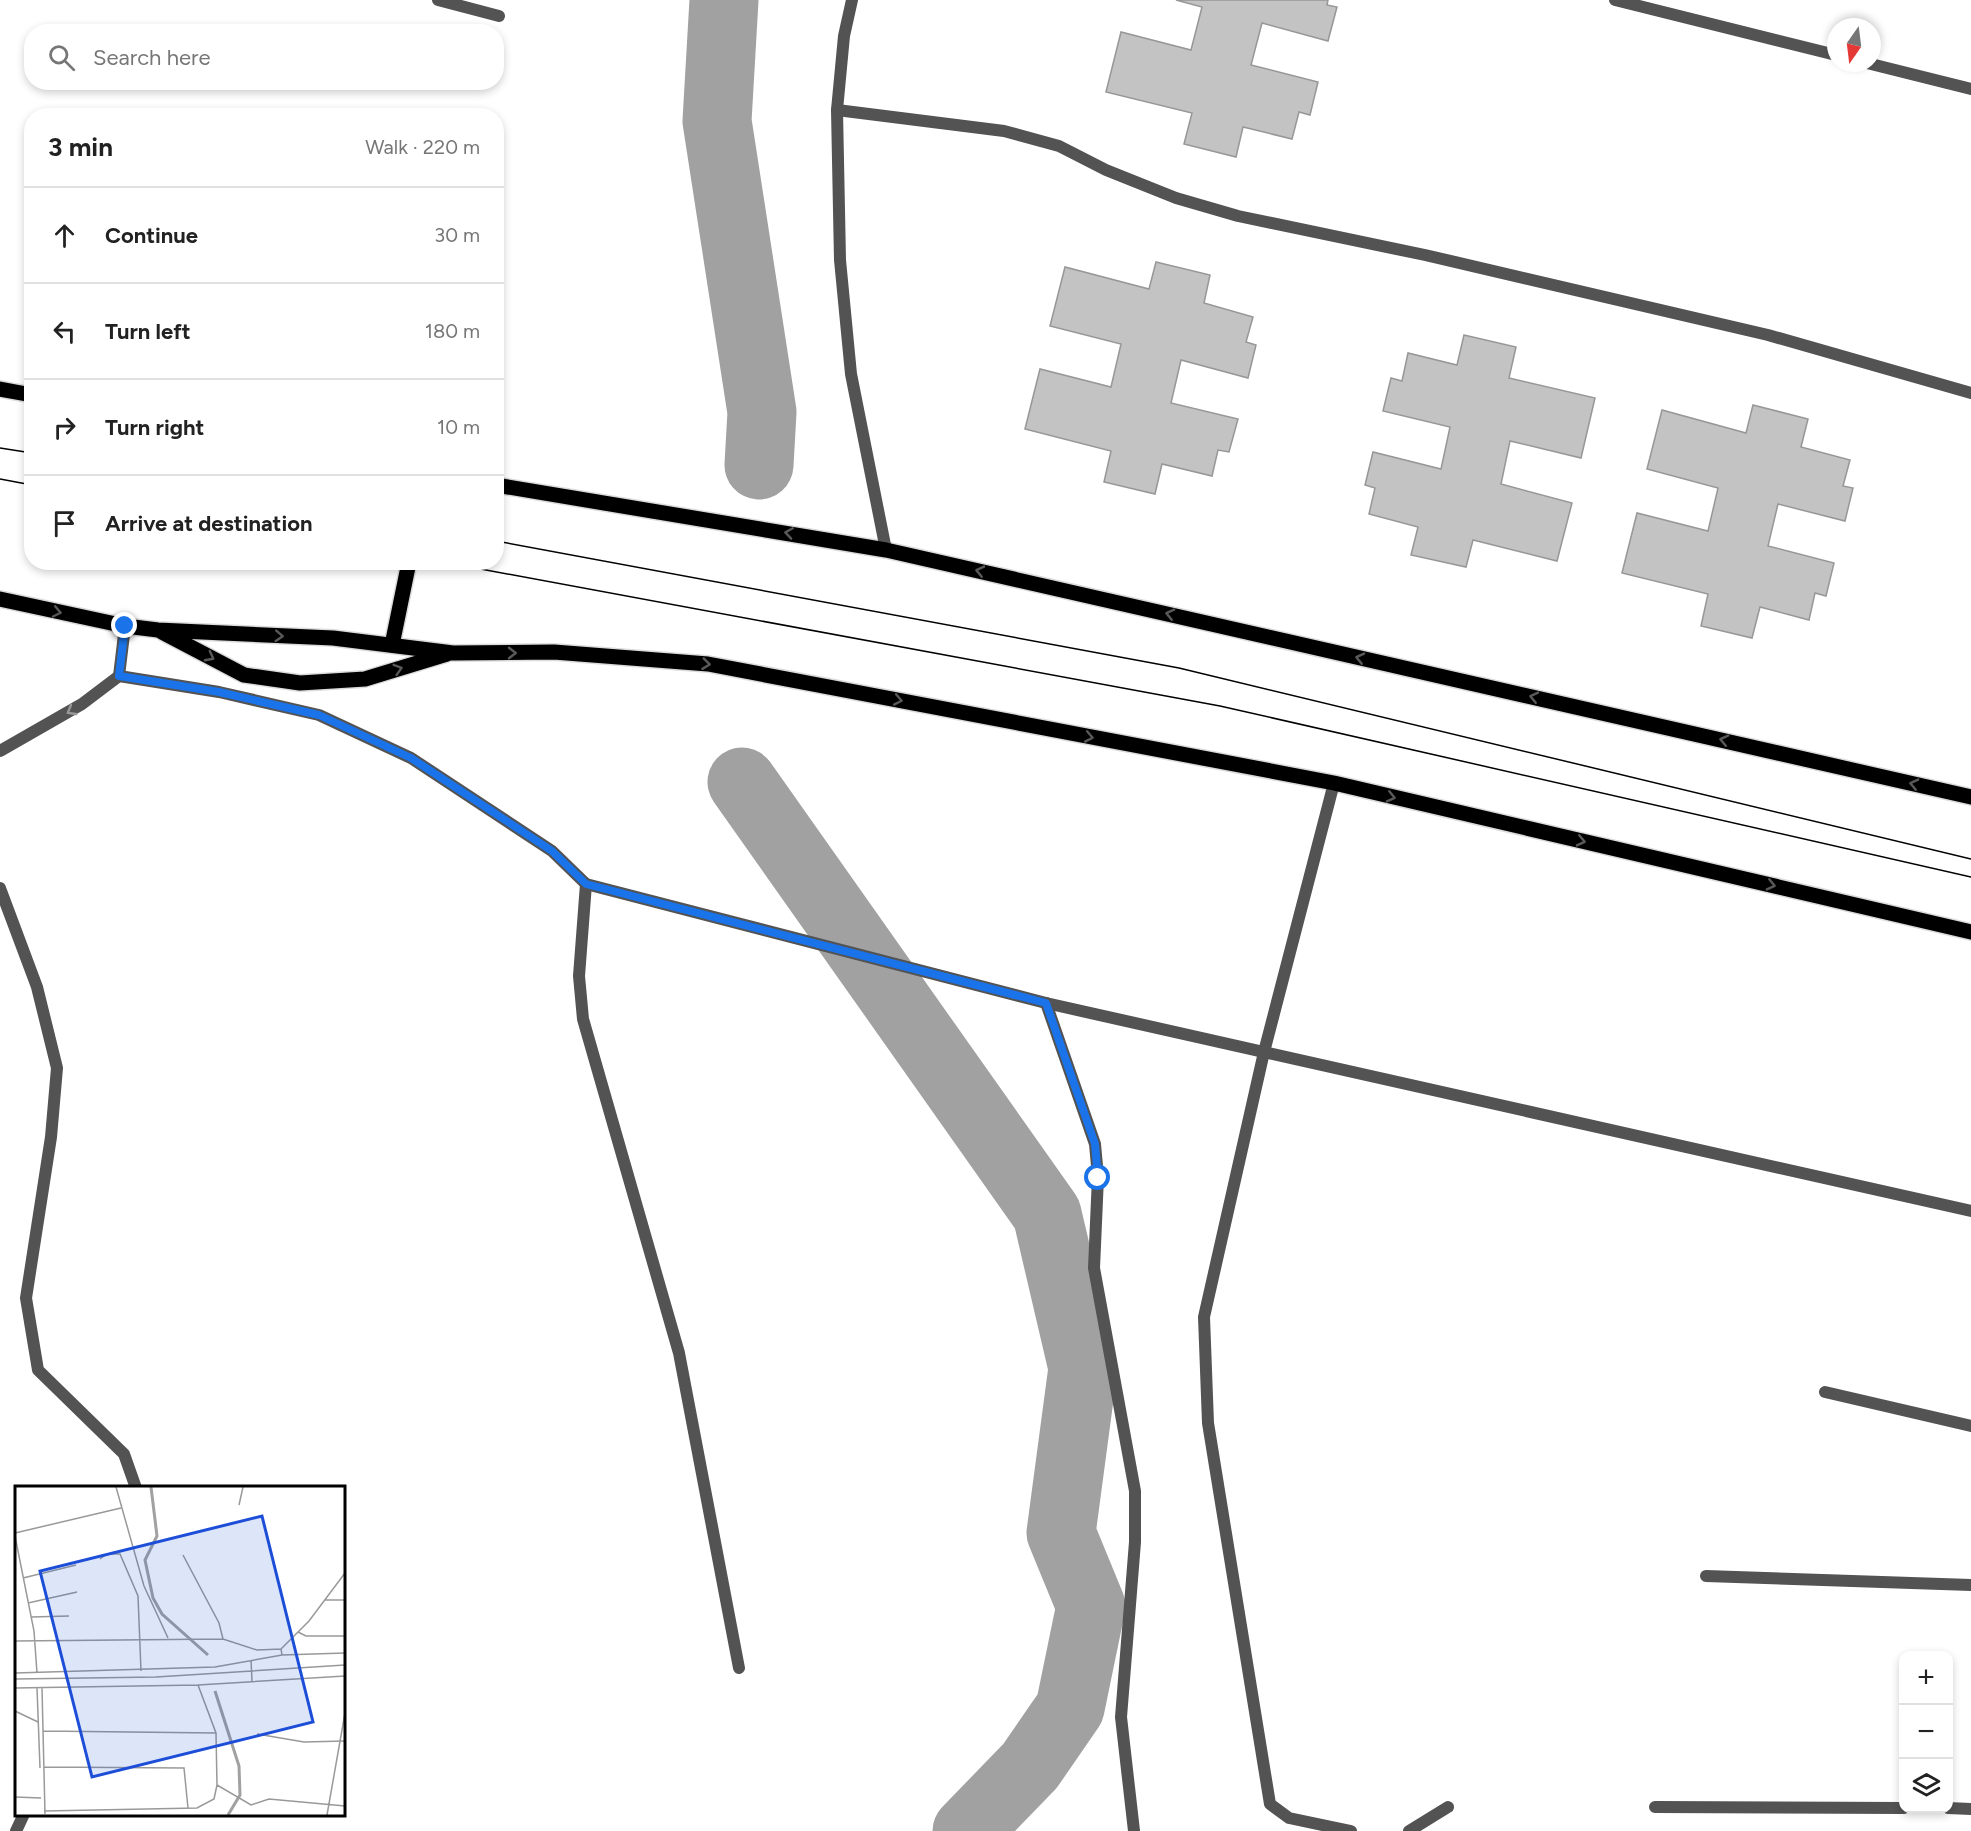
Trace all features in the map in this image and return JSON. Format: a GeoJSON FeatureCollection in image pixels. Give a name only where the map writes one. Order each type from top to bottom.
{"type":"FeatureCollection","features":[{"type":"Feature","properties":{"kind":"main road"},"geometry":{"type":"LineString","coordinates":[[0,389],[24,394]]}},
{"type":"Feature","properties":{"kind":"main road"},"geometry":{"type":"LineString","coordinates":[[504,486],[886,550],[1971,796]]}},
{"type":"Feature","properties":{"kind":"main road"},"geometry":{"type":"LineString","coordinates":[[392,645],[407,570]]}},
{"type":"Feature","properties":{"kind":"main road"},"geometry":{"type":"LineString","coordinates":[[0,599],[125,626],[158,630],[333,638],[453,653],[554,652],[708,664],[1334,783],[1971,932]]}},
{"type":"Feature","properties":{"kind":"main road"},"geometry":{"type":"LineString","coordinates":[[158,630],[244,675],[300,682],[365,679],[453,653]]}},
{"type":"Feature","properties":{"kind":"street"},"geometry":{"type":"LineString","coordinates":[[438,0],[499,16]]}},
{"type":"Feature","properties":{"kind":"street"},"geometry":{"type":"LineString","coordinates":[[852,0],[844,36],[837,110],[840,260],[851,374],[886,550]]}},
{"type":"Feature","properties":{"kind":"street"},"geometry":{"type":"LineString","coordinates":[[1615,0],[1827,53]]}},
{"type":"Feature","properties":{"kind":"street"},"geometry":{"type":"LineString","coordinates":[[1881,66],[1971,89]]}},
{"type":"Feature","properties":{"kind":"street"},"geometry":{"type":"LineString","coordinates":[[837,110],[1004,131],[1059,146],[1106,170],[1176,198],[1238,216],[1425,255],[1768,335],[1971,393]]}},
{"type":"Feature","properties":{"kind":"street"},"geometry":{"type":"LineString","coordinates":[[0,751],[82,704],[119,676],[125,626]]}},
{"type":"Feature","properties":{"kind":"street"},"geometry":{"type":"LineString","coordinates":[[119,676],[219,692],[319,715],[421,765],[552,851],[586,884],[1046,1003],[1971,1211]]}},
{"type":"Feature","properties":{"kind":"street"},"geometry":{"type":"LineString","coordinates":[[1334,783],[1264,1052],[1204,1317],[1208,1423],[1270,1804],[1289,1818],[1350,1831]]}},
{"type":"Feature","properties":{"kind":"street"},"geometry":{"type":"LineString","coordinates":[[586,884],[579,976],[584,1019],[679,1353],[739,1668]]}},
{"type":"Feature","properties":{"kind":"street"},"geometry":{"type":"LineString","coordinates":[[0,888],[38,987],[57,1068],[51,1137],[26,1298],[38,1370],[124,1454],[135,1486]]}},
{"type":"Feature","properties":{"kind":"street"},"geometry":{"type":"LineString","coordinates":[[1046,1003],[1095,1144],[1098,1178],[1094,1268],[1135,1491],[1135,1542],[1121,1717],[1134,1831]]}},
{"type":"Feature","properties":{"kind":"street"},"geometry":{"type":"LineString","coordinates":[[1825,1392],[1971,1426]]}},
{"type":"Feature","properties":{"kind":"street"},"geometry":{"type":"LineString","coordinates":[[1706,1576],[1971,1585]]}},
{"type":"Feature","properties":{"kind":"street"},"geometry":{"type":"LineString","coordinates":[[1409,1831],[1448,1807]]}},
{"type":"Feature","properties":{"kind":"street"},"geometry":{"type":"LineString","coordinates":[[1655,1807],[1899,1808]]}},
{"type":"Feature","properties":{"kind":"street"},"geometry":{"type":"LineString","coordinates":[[1953,1808],[1971,1809]]}},
{"type":"Feature","properties":{"kind":"street"},"geometry":{"type":"LineString","coordinates":[[16,1831],[24,1816]]}},
{"type":"Feature","properties":{"kind":"building"},"geometry":{"type":"Polygon","coordinates":[[[1176,0],[1328,0],[1327,5],[1337,7],[1328,41],[1262,23],[1251,65],[1318,82],[1310,115],[1299,112],[1292,139],[1243,127],[1236,157],[1184,144],[1192,113],[1106,92],[1121,32],[1191,50],[1202,7],[1176,0]]]}},
{"type":"Feature","properties":{"kind":"building"},"geometry":{"type":"Polygon","coordinates":[[[1156,262],[1210,275],[1204,303],[1253,317],[1246,342],[1256,345],[1248,378],[1181,360],[1171,403],[1238,419],[1229,452],[1218,450],[1212,476],[1162,464],[1155,494],[1104,482],[1111,451],[1025,429],[1040,369],[1111,387],[1121,344],[1050,326],[1065,267],[1149,289],[1156,262]]]}},
{"type":"Feature","properties":{"kind":"building"},"geometry":{"type":"Polygon","coordinates":[[[1464,335],[1516,347],[1509,378],[1595,398],[1581,458],[1510,441],[1501,484],[1572,503],[1557,561],[1473,540],[1466,567],[1411,555],[1418,527],[1369,514],[1375,488],[1365,485],[1373,452],[1441,469],[1450,427],[1383,411],[1391,378],[1402,381],[1408,353],[1457,365],[1464,335]]]}},
{"type":"Feature","properties":{"kind":"building"},"geometry":{"type":"Polygon","coordinates":[[[1753,405],[1808,419],[1801,447],[1850,460],[1843,486],[1853,488],[1845,521],[1778,504],[1768,546],[1834,563],[1826,596],[1815,593],[1809,620],[1760,607],[1752,638],[1701,626],[1708,594],[1622,573],[1637,513],[1708,531],[1718,488],[1647,469],[1662,410],[1746,433],[1753,405]]]}},
{"type":"Feature","properties":{"kind":"waterway"},"geometry":{"type":"LineString","coordinates":[[724,0],[717,121],[762,412],[759,465]]}},
{"type":"Feature","properties":{"kind":"waterway"},"geometry":{"type":"LineString","coordinates":[[742,782],[1047,1214],[1083,1368],[1061,1533],[1091,1606],[1070,1708],[1030,1766],[967,1831]]}},
{"type":"Feature","properties":{"kind":"tram line"},"geometry":{"type":"LineString","coordinates":[[0,448],[24,452]]}},
{"type":"Feature","properties":{"kind":"tram line"},"geometry":{"type":"LineString","coordinates":[[0,479],[24,484]]}},
{"type":"Feature","properties":{"kind":"tram line"},"geometry":{"type":"LineString","coordinates":[[504,542],[1179,668],[1971,859]]}},
{"type":"Feature","properties":{"kind":"tram line"},"geometry":{"type":"LineString","coordinates":[[486,570],[1220,706],[1971,877]]}},
{"type":"Feature","properties":{"kind":"route"},"geometry":{"type":"LineString","coordinates":[[125,626],[119,676],[219,692],[319,715],[411,758],[552,851],[586,884],[1046,1003],[1095,1144],[1098,1178]]}}]}
